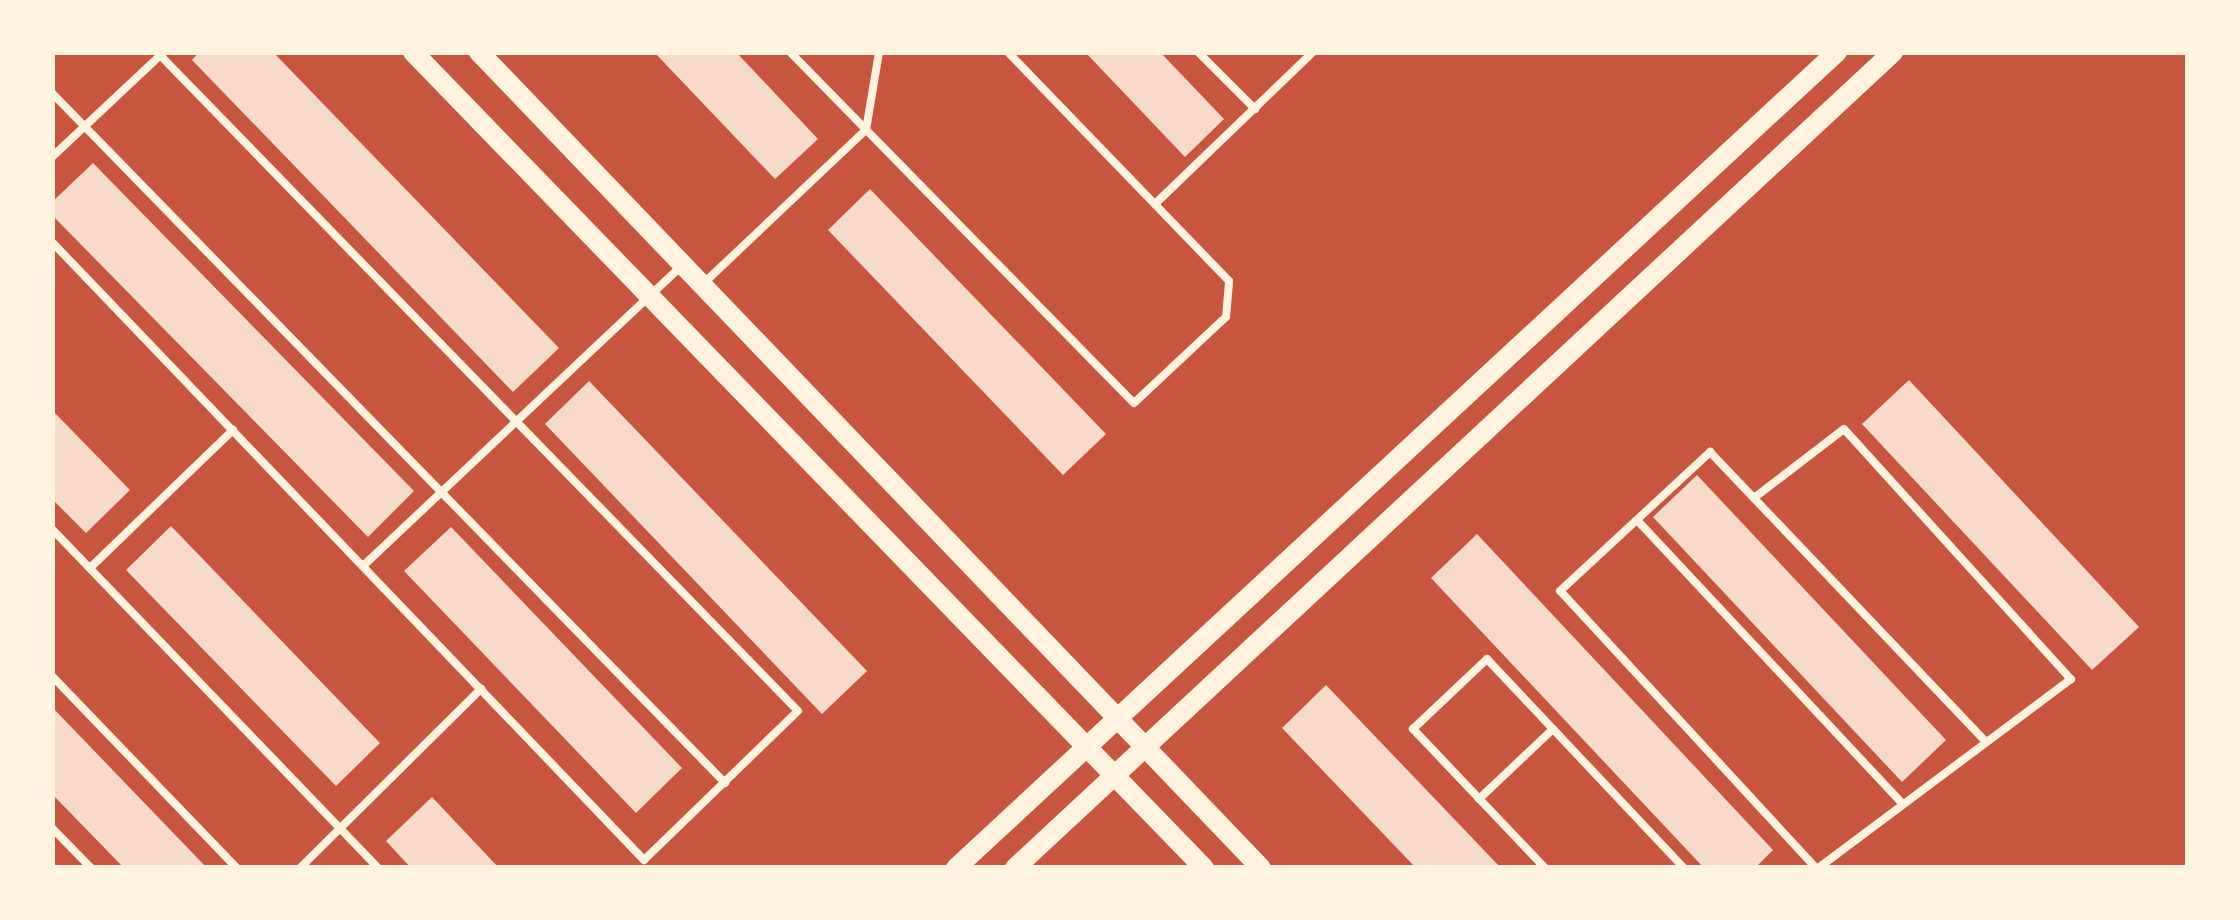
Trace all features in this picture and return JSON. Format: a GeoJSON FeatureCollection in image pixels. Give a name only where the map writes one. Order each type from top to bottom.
{"type":"FeatureCollection","features":[{"type":"Feature","properties":{"kind":"main road"},"geometry":{"type":"LineString","coordinates":[[413,52],[1204,868]]}},
{"type":"Feature","properties":{"kind":"main road"},"geometry":{"type":"LineString","coordinates":[[479,52],[1261,868]]}},
{"type":"Feature","properties":{"kind":"main road"},"geometry":{"type":"LineString","coordinates":[[956,868],[1090,751],[1837,52]]}},
{"type":"Feature","properties":{"kind":"main road"},"geometry":{"type":"LineString","coordinates":[[1015,868],[1148,751],[1892,52]]}},
{"type":"Feature","properties":{"kind":"lane"},"geometry":{"type":"LineString","coordinates":[[790,52],[1134,403],[1226,316],[1229,281],[1008,52]]}},
{"type":"Feature","properties":{"kind":"lane"},"geometry":{"type":"LineString","coordinates":[[702,284],[866,130],[879,52]]}},
{"type":"Feature","properties":{"kind":"lane"},"geometry":{"type":"LineString","coordinates":[[1198,52],[1255,109]]}},
{"type":"Feature","properties":{"kind":"lane"},"geometry":{"type":"LineString","coordinates":[[1155,204],[1313,52]]}},
{"type":"Feature","properties":{"kind":"lane"},"geometry":{"type":"LineString","coordinates":[[52,157],[160,54],[798,711],[644,860],[52,242]]}},
{"type":"Feature","properties":{"kind":"lane"},"geometry":{"type":"LineString","coordinates":[[52,93],[724,783]]}},
{"type":"Feature","properties":{"kind":"lane"},"geometry":{"type":"LineString","coordinates":[[363,566],[683,264]]}},
{"type":"Feature","properties":{"kind":"lane"},"geometry":{"type":"LineString","coordinates":[[1754,498],[1844,429],[2071,679],[1817,868],[1560,591],[1710,452],[1986,742]]}},
{"type":"Feature","properties":{"kind":"lane"},"geometry":{"type":"LineString","coordinates":[[90,568],[233,430]]}},
{"type":"Feature","properties":{"kind":"lane"},"geometry":{"type":"LineString","coordinates":[[1636,520],[1902,804]]}},
{"type":"Feature","properties":{"kind":"lane"},"geometry":{"type":"LineString","coordinates":[[52,530],[378,868]]}},
{"type":"Feature","properties":{"kind":"lane"},"geometry":{"type":"LineString","coordinates":[[1545,868],[1413,729],[1487,658],[1684,868]]}},
{"type":"Feature","properties":{"kind":"lane"},"geometry":{"type":"LineString","coordinates":[[52,676],[237,868]]}},
{"type":"Feature","properties":{"kind":"lane"},"geometry":{"type":"LineString","coordinates":[[300,868],[481,689]]}},
{"type":"Feature","properties":{"kind":"lane"},"geometry":{"type":"LineString","coordinates":[[1480,798],[1553,728]]}},
{"type":"Feature","properties":{"kind":"lane"},"geometry":{"type":"LineString","coordinates":[[52,828],[91,868]]}},
{"type":"Feature","properties":{"kind":"building"},"geometry":{"type":"Polygon","coordinates":[[[199,52],[273,52],[559,348],[513,392],[192,60],[199,52]]]}},
{"type":"Feature","properties":{"kind":"building"},"geometry":{"type":"Polygon","coordinates":[[[654,52],[736,52],[818,139],[775,179],[654,52]]]}},
{"type":"Feature","properties":{"kind":"building"},"geometry":{"type":"Polygon","coordinates":[[[1085,52],[1160,52],[1224,119],[1185,157],[1085,52]]]}},
{"type":"Feature","properties":{"kind":"building"},"geometry":{"type":"Polygon","coordinates":[[[93,163],[414,491],[368,537],[52,215],[52,202],[93,163]]]}},
{"type":"Feature","properties":{"kind":"building"},"geometry":{"type":"Polygon","coordinates":[[[870,189],[1106,434],[1063,475],[828,230],[870,189]]]}},
{"type":"Feature","properties":{"kind":"building"},"geometry":{"type":"Polygon","coordinates":[[[1909,380],[2139,627],[2092,670],[1862,424],[1909,380]]]}},
{"type":"Feature","properties":{"kind":"building"},"geometry":{"type":"Polygon","coordinates":[[[589,381],[867,671],[822,714],[545,424],[589,381]]]}},
{"type":"Feature","properties":{"kind":"building"},"geometry":{"type":"Polygon","coordinates":[[[52,410],[130,490],[86,533],[52,499],[52,410]]]}},
{"type":"Feature","properties":{"kind":"building"},"geometry":{"type":"Polygon","coordinates":[[[1697,475],[1946,740],[1902,782],[1653,517],[1697,475]]]}},
{"type":"Feature","properties":{"kind":"building"},"geometry":{"type":"Polygon","coordinates":[[[171,526],[380,743],[336,786],[126,570],[171,526]]]}},
{"type":"Feature","properties":{"kind":"building"},"geometry":{"type":"Polygon","coordinates":[[[451,527],[682,768],[636,813],[404,571],[451,527]]]}},
{"type":"Feature","properties":{"kind":"building"},"geometry":{"type":"Polygon","coordinates":[[[1477,534],[1773,850],[1755,868],[1704,868],[1431,578],[1477,534]]]}},
{"type":"Feature","properties":{"kind":"building"},"geometry":{"type":"Polygon","coordinates":[[[1326,685],[1501,868],[1416,868],[1282,728],[1326,685]]]}},
{"type":"Feature","properties":{"kind":"building"},"geometry":{"type":"Polygon","coordinates":[[[52,707],[207,868],[124,868],[52,794],[52,707]]]}},
{"type":"Feature","properties":{"kind":"building"},"geometry":{"type":"Polygon","coordinates":[[[432,797],[499,868],[411,868],[386,841],[432,797]]]}}]}
